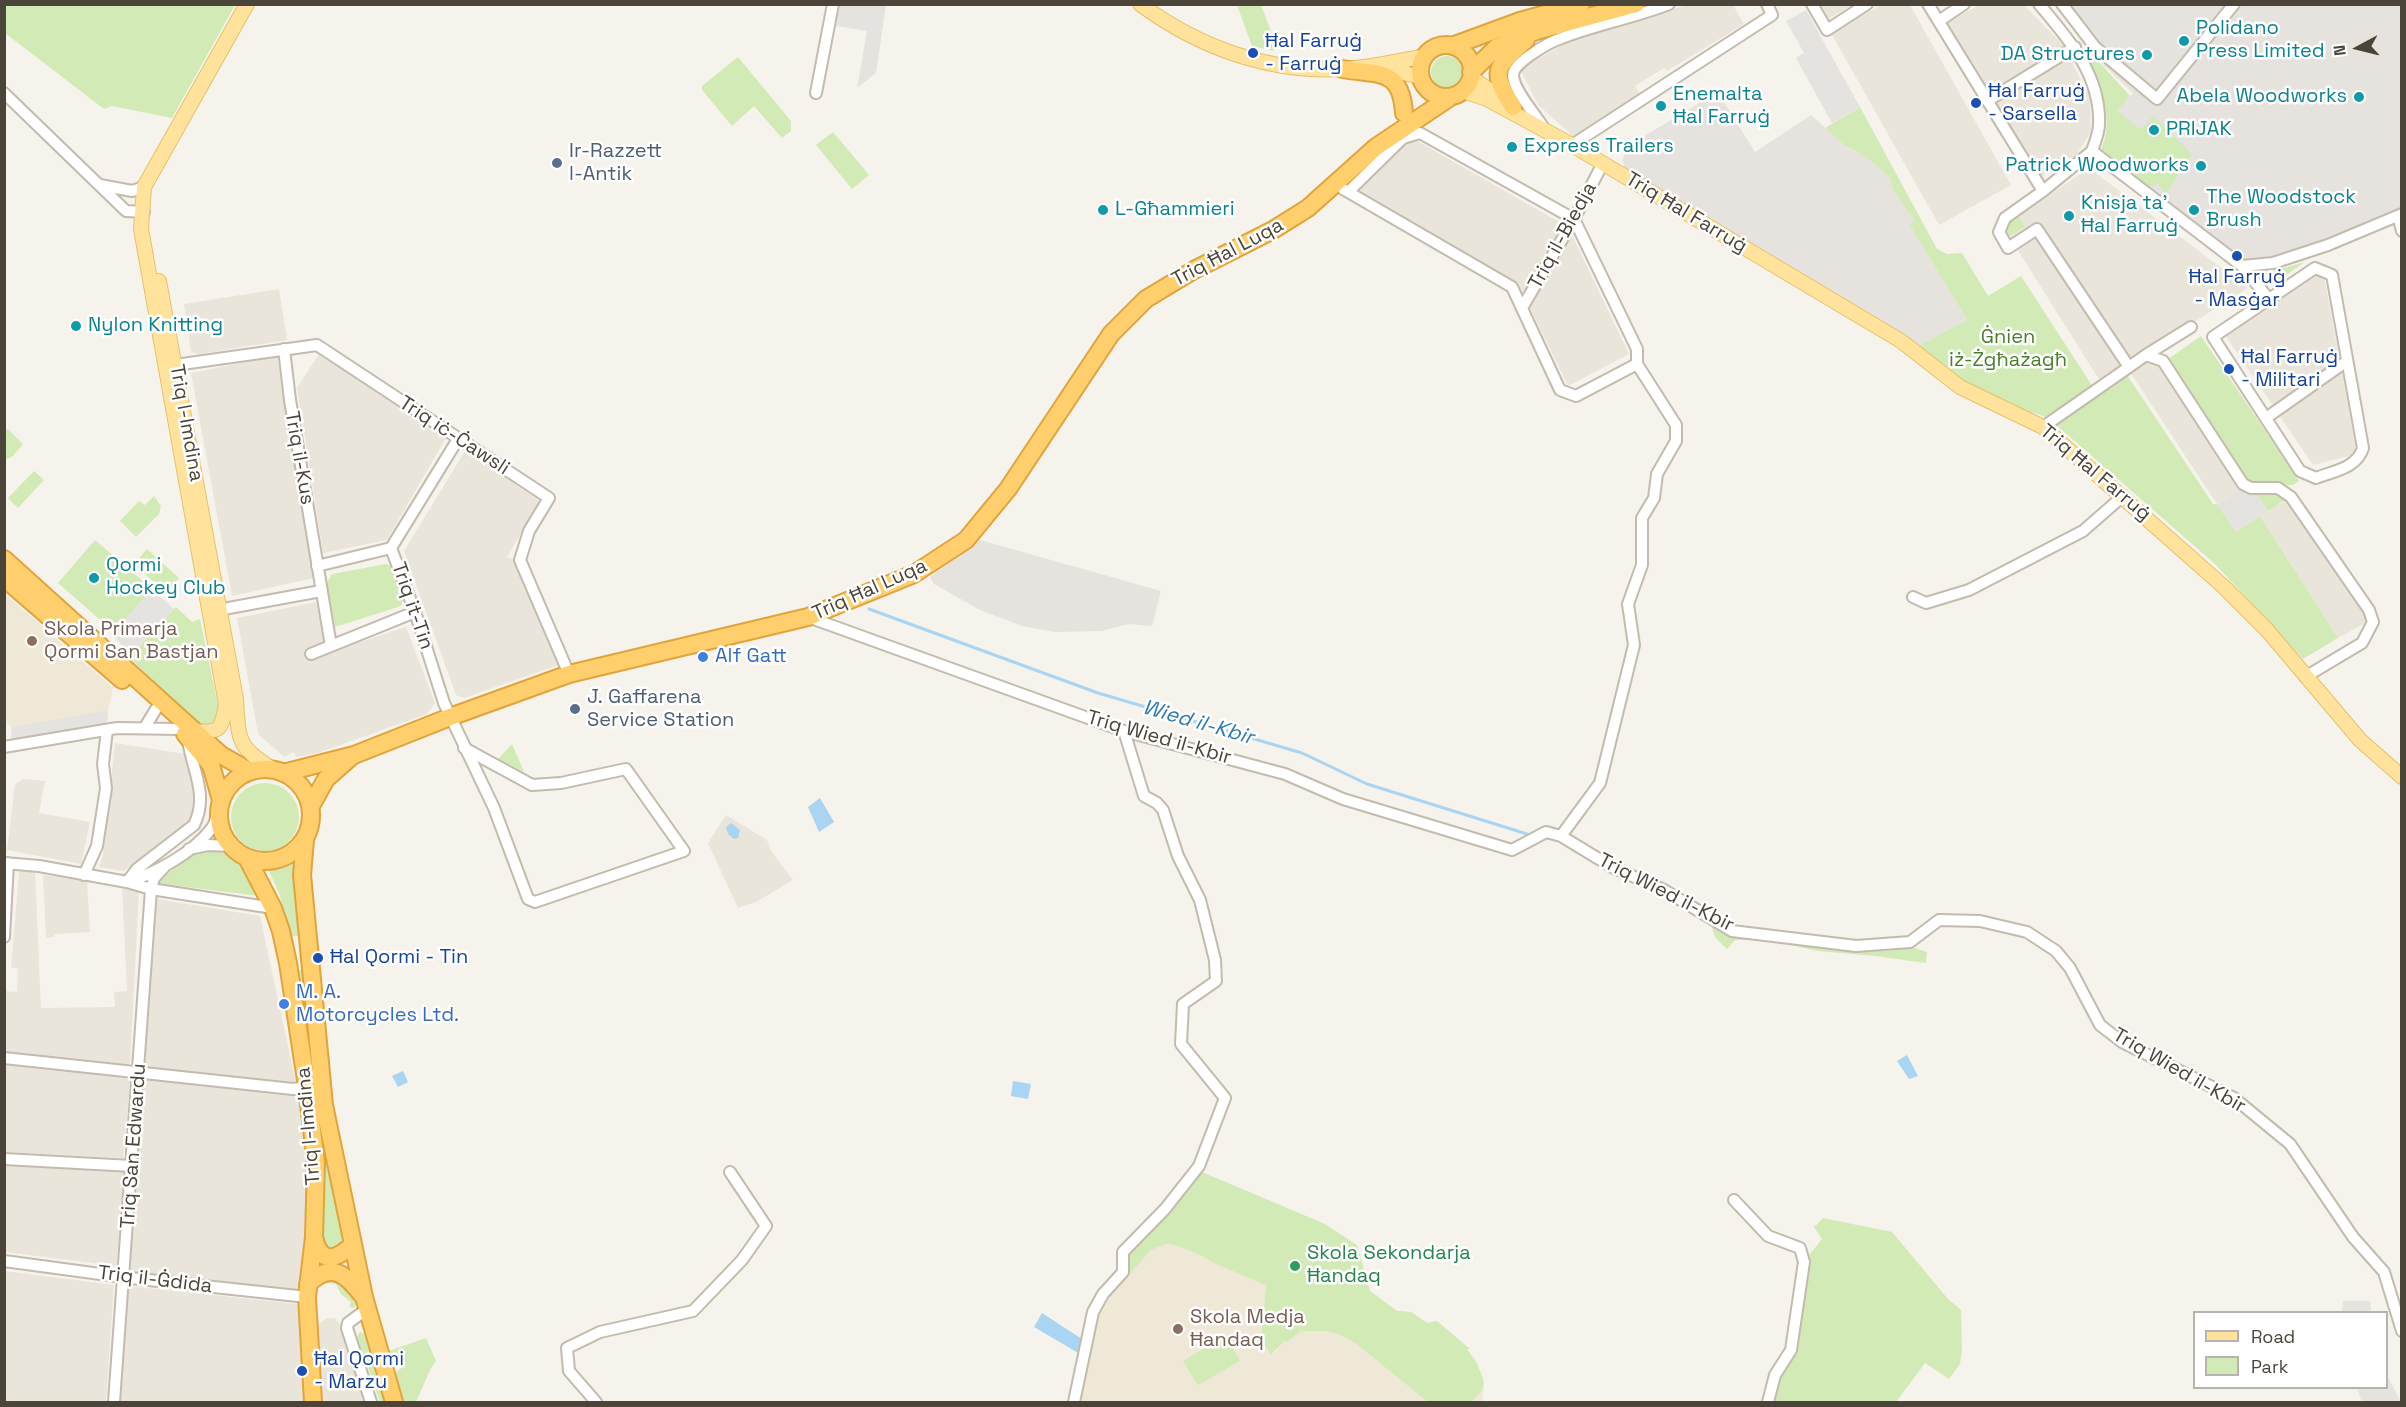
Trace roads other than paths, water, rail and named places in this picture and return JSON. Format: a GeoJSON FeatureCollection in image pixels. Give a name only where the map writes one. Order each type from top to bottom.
{"type":"FeatureCollection","features":[{"type":"Feature","properties":{"kind":"highway"},"geometry":{"type":"LineString","coordinates":[[1452,46],[1469,62],[1464,84],[1440,97],[1423,82],[1423,57],[1430,50],[1442,45],[1452,46],[1520,21],[1581,4]]}},
{"type":"Feature","properties":{"kind":"highway","name":"Triq Ħal Luqa"},"geometry":{"type":"LineString","coordinates":[[1376,147],[1464,84],[1497,47],[1536,31],[1636,4]]}},
{"type":"Feature","properties":{"kind":"highway"},"geometry":{"type":"LineString","coordinates":[[1513,107],[1500,86],[1497,72],[1503,62],[1536,31]]}},
{"type":"Feature","properties":{"kind":"highway"},"geometry":{"type":"LineString","coordinates":[[1342,69],[1393,79],[1402,95],[1404,113]]}},
{"type":"Feature","properties":{"kind":"highway","name":"Triq Ħal Luqa"},"geometry":{"type":"LineString","coordinates":[[278,771],[354,755],[568,674],[808,617],[914,574],[966,540],[1008,489],[1111,334],[1125,318],[1146,299],[1165,287],[1273,230],[1342,188],[1404,113],[1423,82]]}},
{"type":"Feature","properties":{"kind":"highway"},"geometry":{"type":"LineString","coordinates":[[4,559],[188,732],[210,765],[220,806],[219,824],[230,846],[248,858],[263,862],[279,860],[294,852],[305,840]]}},
{"type":"Feature","properties":{"kind":"highway"},"geometry":{"type":"LineString","coordinates":[[5,579],[156,709],[221,755],[249,771]]}},
{"type":"Feature","properties":{"kind":"highway","name":"Triq Ħal Luqa"},"geometry":{"type":"LineString","coordinates":[[311,806],[326,779],[354,755]]}},
{"type":"Feature","properties":{"kind":"highway"},"geometry":{"type":"LineString","coordinates":[[220,806],[228,786],[249,771],[278,771],[295,780],[305,792],[311,806],[312,818],[305,840],[302,875],[324,1105],[365,1303],[394,1402]]}},
{"type":"Feature","properties":{"kind":"highway","name":"Triq l-Imdina"},"geometry":{"type":"LineString","coordinates":[[248,858],[273,908],[288,963],[307,1087],[316,1163],[314,1237],[307,1291],[313,1402]]}},
{"type":"Feature","properties":{"kind":"highway"},"geometry":{"type":"LineString","coordinates":[[314,1237],[321,1255],[328,1257],[342,1254],[352,1245]]}},
{"type":"Feature","properties":{"kind":"highway"},"geometry":{"type":"LineString","coordinates":[[307,1291],[321,1273],[334,1271],[352,1281],[365,1303]]}},
{"type":"Feature","properties":{"kind":"main road"},"geometry":{"type":"LineString","coordinates":[[144,212],[144,187],[247,4]]}},
{"type":"Feature","properties":{"kind":"main road"},"geometry":{"type":"LineString","coordinates":[[1140,4],[1213,45],[1275,66],[1342,69],[1423,57]]}},
{"type":"Feature","properties":{"kind":"main road"},"geometry":{"type":"LineString","coordinates":[[1367,66],[1390,69],[1423,82]]}},
{"type":"Feature","properties":{"kind":"main road","name":"Triq Ħal Farruġ"},"geometry":{"type":"LineString","coordinates":[[1464,84],[1513,107],[1546,130]]}},
{"type":"Feature","properties":{"kind":"main road","name":"Triq Ħal Farruġ"},"geometry":{"type":"LineString","coordinates":[[1464,84],[1572,145],[1901,341],[1960,387],[2043,427],[2180,546],[2267,630],[2360,740],[2402,777]]}},
{"type":"Feature","properties":{"kind":"main road","name":"Triq l-Imdina"},"geometry":{"type":"LineString","coordinates":[[144,212],[176,365],[236,699],[238,738],[247,752],[278,771]]}},
{"type":"Feature","properties":{"kind":"main road","name":"Triq l-Imdina"},"geometry":{"type":"LineString","coordinates":[[144,212],[141,229],[226,704],[222,724],[217,730],[188,732]]}},
{"type":"Feature","properties":{"kind":"street"},"geometry":{"type":"LineString","coordinates":[[816,93],[833,4]]}},
{"type":"Feature","properties":{"kind":"street"},"geometry":{"type":"LineString","coordinates":[[1546,130],[1515,85],[1513,72],[1517,64],[1557,39],[1642,15],[1668,4]]}},
{"type":"Feature","properties":{"kind":"street"},"geometry":{"type":"LineString","coordinates":[[1572,145],[1772,15],[1767,4]]}},
{"type":"Feature","properties":{"kind":"street"},"geometry":{"type":"LineString","coordinates":[[1812,4],[1827,30],[1867,4]]}},
{"type":"Feature","properties":{"kind":"street"},"geometry":{"type":"LineString","coordinates":[[1928,4],[2043,191]]}},
{"type":"Feature","properties":{"kind":"street"},"geometry":{"type":"LineString","coordinates":[[1939,21],[1964,4]]}},
{"type":"Feature","properties":{"kind":"street"},"geometry":{"type":"LineString","coordinates":[[2039,4],[2075,47],[2098,99],[2099,126],[2092,151],[2005,218],[1999,232],[2008,248],[2037,229],[2129,367]]}},
{"type":"Feature","properties":{"kind":"street"},"geometry":{"type":"LineString","coordinates":[[2062,4],[2095,47],[2157,99],[2234,4]]}},
{"type":"Feature","properties":{"kind":"street"},"geometry":{"type":"LineString","coordinates":[[1987,101],[2075,47]]}},
{"type":"Feature","properties":{"kind":"street"},"geometry":{"type":"LineString","coordinates":[[4,93],[126,211],[144,212]]}},
{"type":"Feature","properties":{"kind":"street"},"geometry":{"type":"LineString","coordinates":[[1561,836],[1600,783],[1634,645],[1628,604],[1642,565],[1642,518],[1654,498],[1658,474],[1676,441],[1676,425],[1637,364],[1637,349],[1574,219],[1420,133],[1403,138],[1342,188],[1512,286],[1560,390],[1576,396],[1637,364]]}},
{"type":"Feature","properties":{"kind":"street"},"geometry":{"type":"LineString","coordinates":[[2092,151],[2242,266],[2268,298]]}},
{"type":"Feature","properties":{"kind":"street","name":"Triq il-Biedja"},"geometry":{"type":"LineString","coordinates":[[1522,308],[1603,164]]}},
{"type":"Feature","properties":{"kind":"street"},"geometry":{"type":"LineString","coordinates":[[100,185],[132,191],[144,187]]}},
{"type":"Feature","properties":{"kind":"street"},"geometry":{"type":"LineString","coordinates":[[2242,266],[2273,262],[2328,245],[2400,215],[2402,231]]}},
{"type":"Feature","properties":{"kind":"street"},"geometry":{"type":"LineString","coordinates":[[2315,268],[2331,275],[2363,448],[2361,456],[2352,464],[2316,478],[2300,471],[2213,337],[2268,298],[2315,268]]}},
{"type":"Feature","properties":{"kind":"street"},"geometry":{"type":"LineString","coordinates":[[2043,427],[2146,355],[2191,327]]}},
{"type":"Feature","properties":{"kind":"street","name":"Triq iċ-Ċawsli"},"geometry":{"type":"LineString","coordinates":[[176,365],[317,345],[549,498],[529,531],[520,560],[568,674]]}},
{"type":"Feature","properties":{"kind":"street","name":"Triq il-Kus"},"geometry":{"type":"LineString","coordinates":[[284,349],[290,400],[331,646]]}},
{"type":"Feature","properties":{"kind":"street"},"geometry":{"type":"LineString","coordinates":[[2146,355],[2163,361],[2243,484],[2251,488],[2278,488],[2291,497],[2369,610],[2373,622],[2362,643],[2305,677]]}},
{"type":"Feature","properties":{"kind":"street"},"geometry":{"type":"LineString","coordinates":[[2266,418],[2347,362]]}},
{"type":"Feature","properties":{"kind":"street","name":"Triq it-Tin"},"geometry":{"type":"LineString","coordinates":[[458,439],[391,548],[450,717],[464,748],[494,808],[528,899],[535,902],[684,851],[626,769],[561,783],[532,786],[464,748]]}},
{"type":"Feature","properties":{"kind":"street"},"geometry":{"type":"LineString","coordinates":[[1913,597],[1926,603],[1970,590],[2083,531],[2122,496]]}},
{"type":"Feature","properties":{"kind":"street"},"geometry":{"type":"LineString","coordinates":[[317,566],[391,548]]}},
{"type":"Feature","properties":{"kind":"street"},"geometry":{"type":"LineString","coordinates":[[219,610],[321,591]]}},
{"type":"Feature","properties":{"kind":"street"},"geometry":{"type":"LineString","coordinates":[[311,654],[415,612]]}},
{"type":"Feature","properties":{"kind":"street","name":"Triq Wied il-Kbir"},"geometry":{"type":"LineString","coordinates":[[808,617],[1124,731],[1285,774],[1343,799],[1512,850],[1546,832],[1561,836],[1612,867],[1664,890],[1732,931],[1856,946],[1910,942],[1939,920],[1980,921],[2027,932],[2056,951],[2070,968],[2100,1024],[2122,1041],[2234,1098],[2290,1144],[2353,1237],[2384,1272],[2402,1331]]}},
{"type":"Feature","properties":{"kind":"street"},"geometry":{"type":"LineString","coordinates":[[145,727],[156,709]]}},
{"type":"Feature","properties":{"kind":"street"},"geometry":{"type":"LineString","coordinates":[[4,747],[107,730],[145,727],[188,732],[190,755],[198,775],[200,814],[194,825],[137,869],[127,882]]}},
{"type":"Feature","properties":{"kind":"street"},"geometry":{"type":"LineString","coordinates":[[84,874],[96,846],[106,789],[102,764],[107,730]]}},
{"type":"Feature","properties":{"kind":"street"},"geometry":{"type":"LineString","coordinates":[[1074,1402],[1093,1312],[1103,1294],[1122,1272],[1123,1251],[1166,1209],[1199,1166],[1225,1098],[1181,1044],[1183,1004],[1216,981],[1215,960],[1200,900],[1178,856],[1162,810],[1157,803],[1144,796],[1124,731]]}},
{"type":"Feature","properties":{"kind":"street"},"geometry":{"type":"LineString","coordinates":[[127,882],[166,865],[189,849],[212,829],[220,806]]}},
{"type":"Feature","properties":{"kind":"street"},"geometry":{"type":"LineString","coordinates":[[189,849],[208,845],[230,846]]}},
{"type":"Feature","properties":{"kind":"street"},"geometry":{"type":"LineString","coordinates":[[4,937],[6,863],[84,874],[151,889],[273,908]]}},
{"type":"Feature","properties":{"kind":"street"},"geometry":{"type":"LineString","coordinates":[[151,889],[154,878],[166,865]]}},
{"type":"Feature","properties":{"kind":"street","name":"Triq San Edwardu"},"geometry":{"type":"LineString","coordinates":[[114,1402],[151,889]]}},
{"type":"Feature","properties":{"kind":"street"},"geometry":{"type":"LineString","coordinates":[[4,1058],[293,1089],[307,1087]]}},
{"type":"Feature","properties":{"kind":"street"},"geometry":{"type":"LineString","coordinates":[[4,1159],[132,1166]]}},
{"type":"Feature","properties":{"kind":"street"},"geometry":{"type":"LineString","coordinates":[[596,1402],[569,1371],[567,1348],[600,1332],[693,1311],[742,1260],[766,1226],[730,1172]]}},
{"type":"Feature","properties":{"kind":"street"},"geometry":{"type":"LineString","coordinates":[[1734,1200],[1768,1236],[1800,1248],[1804,1262],[1791,1350],[1775,1376],[1768,1402]]}},
{"type":"Feature","properties":{"kind":"street","name":"Triq il-Ġdida"},"geometry":{"type":"LineString","coordinates":[[4,1261],[124,1277],[307,1291]]}},
{"type":"Feature","properties":{"kind":"street"},"geometry":{"type":"LineString","coordinates":[[365,1303],[347,1326],[371,1402]]}},
{"type":"Feature","properties":{"kind":"water"},"geometry":{"type":"Polygon","coordinates":[[[820,798],[834,822],[819,832],[808,807],[820,798]]]}},
{"type":"Feature","properties":{"kind":"water"},"geometry":{"type":"Polygon","coordinates":[[[731,823],[740,830],[738,838],[734,839],[728,834],[726,827],[731,823]]]}},
{"type":"Feature","properties":{"kind":"water"},"geometry":{"type":"Polygon","coordinates":[[[1907,1055],[1918,1076],[1909,1079],[1897,1061],[1907,1055]]]}},
{"type":"Feature","properties":{"kind":"water"},"geometry":{"type":"Polygon","coordinates":[[[403,1071],[408,1082],[398,1087],[392,1076],[403,1071]]]}},
{"type":"Feature","properties":{"kind":"water"},"geometry":{"type":"Polygon","coordinates":[[[1013,1081],[1031,1084],[1028,1099],[1011,1096],[1013,1081]]]}},
{"type":"Feature","properties":{"kind":"water"},"geometry":{"type":"Polygon","coordinates":[[[1042,1313],[1082,1339],[1080,1354],[1034,1327],[1042,1313]]]}},
{"type":"Feature","properties":{"kind":"waterway","name":"Wied il-Kbir"},"geometry":{"type":"LineString","coordinates":[[869,609],[1098,693],[1302,753],[1367,784],[1527,834]]}},
{"type":"Feature","properties":{"kind":"place","name":"Polidano Press Limited"},"geometry":{"type":"Point","coordinates":[2184,41]}},
{"type":"Feature","properties":{"kind":"place","name":"Ħal Farruġ - Farruġ"},"geometry":{"type":"Point","coordinates":[1253,53]}},
{"type":"Feature","properties":{"kind":"place","name":"DA Structures"},"geometry":{"type":"Point","coordinates":[2147,55]}},
{"type":"Feature","properties":{"kind":"place","name":"Abela Woodworks"},"geometry":{"type":"Point","coordinates":[2359,97]}},
{"type":"Feature","properties":{"kind":"place","name":"Ħal Farruġ - Sarsella"},"geometry":{"type":"Point","coordinates":[1976,103]}},
{"type":"Feature","properties":{"kind":"place","name":"Enemalta Ħal Farruġ"},"geometry":{"type":"Point","coordinates":[1661,106]}},
{"type":"Feature","properties":{"kind":"place","name":"PRIJAK"},"geometry":{"type":"Point","coordinates":[2154,130]}},
{"type":"Feature","properties":{"kind":"place","name":"Express Trailers"},"geometry":{"type":"Point","coordinates":[1512,147]}},
{"type":"Feature","properties":{"kind":"place","name":"Ir-Razzett l-Antik"},"geometry":{"type":"Point","coordinates":[557,163]}},
{"type":"Feature","properties":{"kind":"place","name":"Patrick Woodworks"},"geometry":{"type":"Point","coordinates":[2201,166]}},
{"type":"Feature","properties":{"kind":"place","name":"L-Għammieri"},"geometry":{"type":"Point","coordinates":[1103,210]}},
{"type":"Feature","properties":{"kind":"place","name":"The Woodstock Brush"},"geometry":{"type":"Point","coordinates":[2194,210]}},
{"type":"Feature","properties":{"kind":"place","name":"Knisja ta' Ħal Farruġ"},"geometry":{"type":"Point","coordinates":[2069,216]}},
{"type":"Feature","properties":{"kind":"place","name":"Ħal Farruġ - Masġar"},"geometry":{"type":"Point","coordinates":[2237,256]}},
{"type":"Feature","properties":{"kind":"place","name":"Nylon Knitting"},"geometry":{"type":"Point","coordinates":[76,326]}},
{"type":"Feature","properties":{"kind":"place","name":"Ħal Farruġ - Militari"},"geometry":{"type":"Point","coordinates":[2229,369]}},
{"type":"Feature","properties":{"kind":"place","name":"Qormi Hockey Club"},"geometry":{"type":"Point","coordinates":[94,578]}},
{"type":"Feature","properties":{"kind":"place","name":"Skola Primarja Qormi San Bastjan"},"geometry":{"type":"Point","coordinates":[32,641]}},
{"type":"Feature","properties":{"kind":"place","name":"Alf Gatt"},"geometry":{"type":"Point","coordinates":[703,657]}},
{"type":"Feature","properties":{"kind":"place","name":"J. Gaffarena Service Station"},"geometry":{"type":"Point","coordinates":[575,709]}},
{"type":"Feature","properties":{"kind":"place","name":"Ħal Qormi - Tin"},"geometry":{"type":"Point","coordinates":[318,958]}},
{"type":"Feature","properties":{"kind":"place","name":"M. A. Motorcycles Ltd."},"geometry":{"type":"Point","coordinates":[284,1004]}},
{"type":"Feature","properties":{"kind":"place","name":"Skola Sekondarja Ħandaq"},"geometry":{"type":"Point","coordinates":[1295,1266]}},
{"type":"Feature","properties":{"kind":"place","name":"Skola Medja Ħandaq"},"geometry":{"type":"Point","coordinates":[1178,1329]}},
{"type":"Feature","properties":{"kind":"place","name":"Ħal Qormi - Marzu"},"geometry":{"type":"Point","coordinates":[302,1371]}},
{"type":"Feature","properties":{"kind":"park label","name":"Ġnien iż-Żgħażagħ"},"geometry":{"type":"Point","coordinates":[2008,350]}}]}
